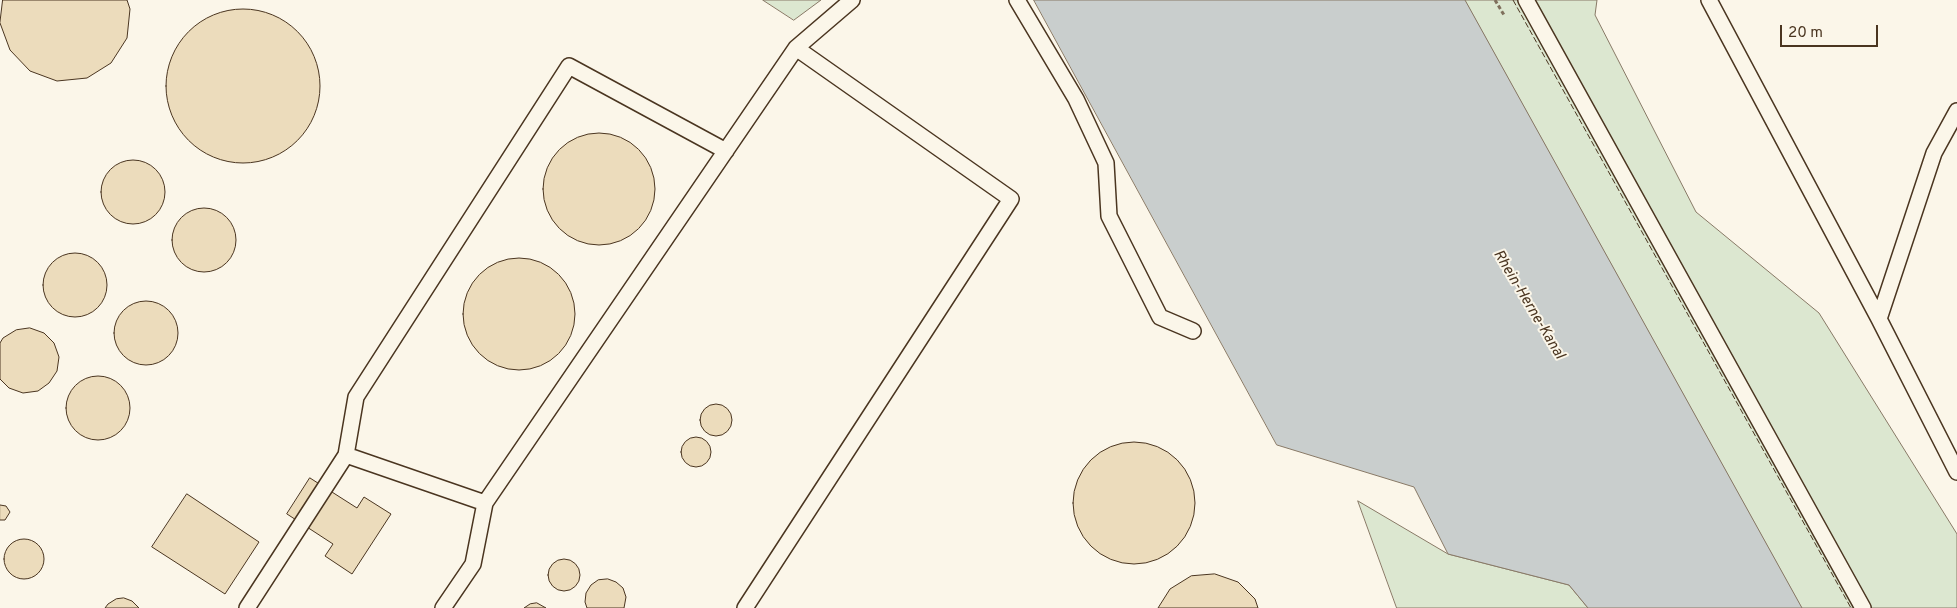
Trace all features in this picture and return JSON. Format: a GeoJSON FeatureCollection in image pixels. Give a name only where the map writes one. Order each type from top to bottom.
{"type":"FeatureCollection","features":[{"type":"Feature","properties":{"kind":"lane"},"geometry":{"type":"LineString","coordinates":[[443,608],[473,564],[486,503],[796,48],[852,0]]}},
{"type":"Feature","properties":{"kind":"lane"},"geometry":{"type":"LineString","coordinates":[[1017,0],[1076,100],[1106,163],[1109,216],[1160,317],[1192,331]]}},
{"type":"Feature","properties":{"kind":"lane"},"geometry":{"type":"LineString","coordinates":[[1526,0],[1863,608]]}},
{"type":"Feature","properties":{"kind":"lane"},"geometry":{"type":"LineString","coordinates":[[1710,0],[1879,319],[1957,472]]}},
{"type":"Feature","properties":{"kind":"lane"},"geometry":{"type":"LineString","coordinates":[[745,608],[1011,200],[796,48]]}},
{"type":"Feature","properties":{"kind":"lane"},"geometry":{"type":"LineString","coordinates":[[247,608],[346,455],[356,397],[569,66],[726,151]]}},
{"type":"Feature","properties":{"kind":"lane"},"geometry":{"type":"LineString","coordinates":[[1879,319],[1934,154],[1957,111]]}},
{"type":"Feature","properties":{"kind":"lane"},"geometry":{"type":"LineString","coordinates":[[346,455],[486,503]]}},
{"type":"Feature","properties":{"kind":"green space"},"geometry":{"type":"Polygon","coordinates":[[[763,0],[821,0],[794,20],[763,0]]]}},
{"type":"Feature","properties":{"kind":"green space"},"geometry":{"type":"Polygon","coordinates":[[[1465,0],[1597,0],[1595,15],[1696,212],[1819,313],[1957,534],[1957,608],[1802,608],[1465,0]]]}},
{"type":"Feature","properties":{"kind":"green space"},"geometry":{"type":"Polygon","coordinates":[[[1358,501],[1448,554],[1569,585],[1588,608],[1397,608],[1358,501]]]}},
{"type":"Feature","properties":{"kind":"water","name":"Rhein-Herne-Kanal"},"geometry":{"type":"Polygon","coordinates":[[[1034,0],[1465,0],[1802,608],[1588,608],[1569,585],[1448,554],[1414,487],[1277,445],[1034,0]]]}},
{"type":"Feature","properties":{"kind":"building"},"geometry":{"type":"Polygon","coordinates":[[[3,0],[127,0],[130,9],[127,38],[111,63],[87,78],[57,81],[30,71],[10,50],[0,23],[3,0]]]}},
{"type":"Feature","properties":{"kind":"building"},"geometry":{"type":"Polygon","coordinates":[[[243,9],[272,15],[286,22],[297,32],[307,43],[314,57],[320,86],[314,115],[307,129],[297,140],[286,150],[272,157],[243,163],[214,157],[200,150],[189,140],[179,129],[172,115],[166,86],[172,57],[179,43],[189,32],[200,22],[214,15],[243,9]]]}},
{"type":"Feature","properties":{"kind":"building"},"geometry":{"type":"Polygon","coordinates":[[[599,133],[620,138],[638,150],[650,168],[655,189],[650,210],[638,228],[620,240],[599,245],[578,240],[560,228],[548,210],[543,189],[548,168],[560,150],[578,138],[599,133]]]}},
{"type":"Feature","properties":{"kind":"building"},"geometry":{"type":"Polygon","coordinates":[[[133,160],[151,165],[156,169],[160,174],[165,192],[160,210],[156,215],[151,219],[133,224],[115,219],[110,215],[106,210],[101,192],[106,174],[110,169],[115,165],[133,160]]]}},
{"type":"Feature","properties":{"kind":"building"},"geometry":{"type":"Polygon","coordinates":[[[204,208],[216,210],[227,217],[234,228],[236,240],[234,252],[227,263],[216,270],[204,272],[192,270],[181,263],[174,252],[172,240],[174,228],[181,217],[192,210],[204,208]]]}},
{"type":"Feature","properties":{"kind":"building"},"geometry":{"type":"Polygon","coordinates":[[[75,253],[87,255],[98,262],[105,273],[107,285],[105,297],[98,308],[87,315],[75,317],[63,315],[52,308],[45,297],[43,285],[45,273],[52,262],[63,255],[75,253]]]}},
{"type":"Feature","properties":{"kind":"building"},"geometry":{"type":"Polygon","coordinates":[[[519,258],[530,259],[540,263],[558,275],[570,293],[574,303],[574,325],[570,335],[558,353],[540,365],[530,369],[519,370],[508,369],[498,365],[480,353],[468,335],[464,325],[463,314],[464,303],[468,293],[480,275],[498,263],[508,259],[519,258]]]}},
{"type":"Feature","properties":{"kind":"building"},"geometry":{"type":"Polygon","coordinates":[[[146,301],[158,303],[169,310],[176,321],[178,333],[176,345],[169,356],[158,363],[146,365],[134,363],[123,356],[116,345],[114,333],[116,321],[123,310],[134,303],[146,301]]]}},
{"type":"Feature","properties":{"kind":"building"},"geometry":{"type":"Polygon","coordinates":[[[30,328],[44,333],[54,343],[59,357],[57,371],[49,383],[38,391],[23,393],[9,388],[0,379],[0,343],[3,338],[16,330],[30,328]]]}},
{"type":"Feature","properties":{"kind":"building"},"geometry":{"type":"Polygon","coordinates":[[[98,376],[110,378],[121,385],[128,396],[130,408],[128,420],[121,431],[110,438],[98,440],[86,438],[75,431],[68,420],[66,408],[68,396],[75,385],[86,378],[98,376]]]}},
{"type":"Feature","properties":{"kind":"building"},"geometry":{"type":"Polygon","coordinates":[[[716,404],[727,409],[732,420],[727,431],[716,436],[705,431],[700,420],[705,409],[716,404]]]}},
{"type":"Feature","properties":{"kind":"building"},"geometry":{"type":"Polygon","coordinates":[[[696,437],[707,441],[711,452],[707,463],[696,467],[685,463],[681,452],[685,441],[696,437]]]}},
{"type":"Feature","properties":{"kind":"building"},"geometry":{"type":"Polygon","coordinates":[[[1134,442],[1157,446],[1177,460],[1191,480],[1195,503],[1191,526],[1177,546],[1157,560],[1134,564],[1111,560],[1091,546],[1077,526],[1073,503],[1077,480],[1091,460],[1111,446],[1134,442]]]}},
{"type":"Feature","properties":{"kind":"building"},"geometry":{"type":"Polygon","coordinates":[[[310,478],[357,508],[364,497],[391,514],[352,574],[325,556],[333,544],[287,514],[310,478]]]}},
{"type":"Feature","properties":{"kind":"building"},"geometry":{"type":"Polygon","coordinates":[[[187,494],[259,542],[225,594],[152,547],[187,494]]]}},
{"type":"Feature","properties":{"kind":"building"},"geometry":{"type":"Polygon","coordinates":[[[0,505],[6,506],[10,512],[5,520],[0,520],[0,505]]]}},
{"type":"Feature","properties":{"kind":"building"},"geometry":{"type":"Polygon","coordinates":[[[24,539],[38,545],[44,559],[38,573],[24,579],[10,573],[4,559],[10,545],[24,539]]]}},
{"type":"Feature","properties":{"kind":"building"},"geometry":{"type":"Polygon","coordinates":[[[564,559],[570,560],[575,564],[579,569],[579,581],[575,586],[570,590],[564,591],[558,590],[553,586],[549,581],[548,575],[549,569],[553,564],[558,560],[564,559]]]}},
{"type":"Feature","properties":{"kind":"building"},"geometry":{"type":"Polygon","coordinates":[[[1215,574],[1238,582],[1255,599],[1258,608],[1158,608],[1170,589],[1191,576],[1215,574]]]}},
{"type":"Feature","properties":{"kind":"building"},"geometry":{"type":"Polygon","coordinates":[[[608,579],[616,582],[623,588],[626,597],[624,608],[587,608],[585,602],[586,593],[591,585],[598,580],[608,579]]]}},
{"type":"Feature","properties":{"kind":"building"},"geometry":{"type":"Polygon","coordinates":[[[124,598],[132,601],[139,608],[105,608],[116,599],[124,598]]]}},
{"type":"Feature","properties":{"kind":"building"},"geometry":{"type":"Polygon","coordinates":[[[537,603],[546,608],[524,608],[530,604],[537,603]]]}},
{"type":"Feature","properties":{"kind":"fence"},"geometry":{"type":"LineString","coordinates":[[1513,0],[1851,608]]}}]}
